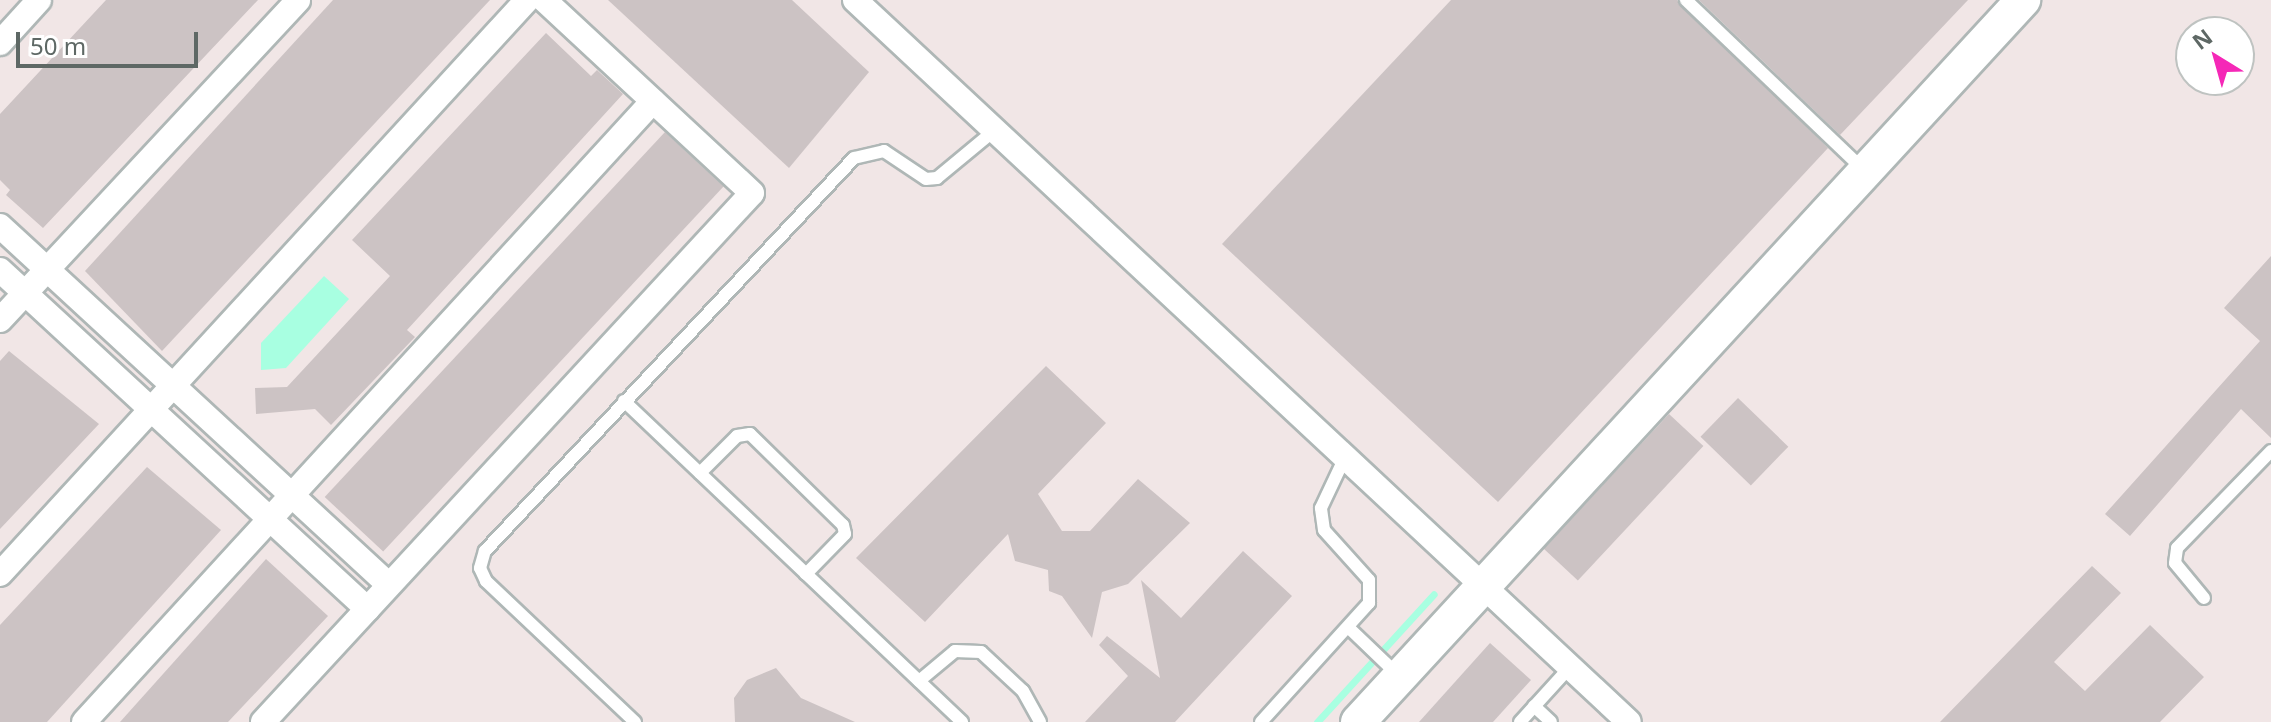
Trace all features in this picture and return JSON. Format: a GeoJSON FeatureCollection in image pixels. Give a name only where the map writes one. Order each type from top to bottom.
{"type":"FeatureCollection","features":[{"type":"Feature","properties":{"kind":"street"},"geometry":{"type":"LineString","coordinates":[[0,43],[39,0]]}},
{"type":"Feature","properties":{"kind":"street"},"geometry":{"type":"LineString","coordinates":[[0,320],[298,0]]}},
{"type":"Feature","properties":{"kind":"street"},"geometry":{"type":"LineString","coordinates":[[0,574],[527,0]]}},
{"type":"Feature","properties":{"kind":"street"},"geometry":{"type":"LineString","coordinates":[[263,722],[752,193],[544,0]]}},
{"type":"Feature","properties":{"kind":"street"},"geometry":{"type":"LineString","coordinates":[[855,0],[1485,584],[1629,722]]}},
{"type":"Feature","properties":{"kind":"street"},"geometry":{"type":"LineString","coordinates":[[1358,722],[1395,671],[1485,584],[2023,0]]}},
{"type":"Feature","properties":{"kind":"street"},"geometry":{"type":"LineString","coordinates":[[84,722],[653,101]]}},
{"type":"Feature","properties":{"kind":"street"},"geometry":{"type":"LineString","coordinates":[[0,226],[388,584]]}},
{"type":"Feature","properties":{"kind":"street"},"geometry":{"type":"LineString","coordinates":[[0,270],[367,609]]}},
{"type":"Feature","properties":{"kind":"lane"},"geometry":{"type":"LineString","coordinates":[[1686,0],[1864,170]]}},
{"type":"Feature","properties":{"kind":"lane"},"geometry":{"type":"LineString","coordinates":[[635,722],[486,581],[480,568],[492,540],[854,158],[884,151],[926,179],[937,178],[995,130]]}},
{"type":"Feature","properties":{"kind":"lane"},"geometry":{"type":"LineString","coordinates":[[624,401],[962,722]]}},
{"type":"Feature","properties":{"kind":"lane"},"geometry":{"type":"LineString","coordinates":[[700,473],[737,436],[750,434],[843,525],[845,534],[806,574]]}},
{"type":"Feature","properties":{"kind":"lane"},"geometry":{"type":"LineString","coordinates":[[2204,598],[2175,563],[2177,548],[2271,451]]}},
{"type":"Feature","properties":{"kind":"lane"},"geometry":{"type":"LineString","coordinates":[[1261,722],[1369,603],[1369,580],[1324,530],[1321,508],[1346,455]]}},
{"type":"Feature","properties":{"kind":"lane"},"geometry":{"type":"LineString","coordinates":[[1349,628],[1395,671]]}},
{"type":"Feature","properties":{"kind":"lane"},"geometry":{"type":"LineString","coordinates":[[919,681],[955,651],[981,652],[1023,691],[1040,722]]}},
{"type":"Feature","properties":{"kind":"lane"},"geometry":{"type":"LineString","coordinates":[[1520,722],[1571,666]]}},
{"type":"Feature","properties":{"kind":"lane"},"geometry":{"type":"LineString","coordinates":[[1534,706],[1551,722]]}},
{"type":"Feature","properties":{"kind":"shaded area"},"geometry":{"type":"Polygon","coordinates":[[[324,276],[349,299],[286,368],[261,370],[261,343],[324,276]]]}},
{"type":"Feature","properties":{"kind":"building"},"geometry":{"type":"Polygon","coordinates":[[[106,0],[258,0],[43,228],[6,195],[10,190],[0,180],[0,114],[106,0]]]}},
{"type":"Feature","properties":{"kind":"building"},"geometry":{"type":"Polygon","coordinates":[[[333,0],[490,0],[162,351],[85,271],[333,0]]]}},
{"type":"Feature","properties":{"kind":"building"},"geometry":{"type":"Polygon","coordinates":[[[608,0],[792,0],[869,72],[789,168],[608,0]]]}},
{"type":"Feature","properties":{"kind":"building"},"geometry":{"type":"Polygon","coordinates":[[[1451,0],[1677,0],[1828,148],[1498,502],[1222,244],[1451,0]]]}},
{"type":"Feature","properties":{"kind":"building"},"geometry":{"type":"Polygon","coordinates":[[[1699,0],[1968,0],[1840,135],[1699,0]]]}},
{"type":"Feature","properties":{"kind":"building"},"geometry":{"type":"Polygon","coordinates":[[[546,33],[591,76],[597,70],[623,94],[407,330],[415,337],[331,425],[315,409],[256,414],[255,388],[287,387],[390,276],[352,240],[546,33]]]}},
{"type":"Feature","properties":{"kind":"building"},"geometry":{"type":"Polygon","coordinates":[[[665,132],[724,187],[383,552],[325,497],[665,132]]]}},
{"type":"Feature","properties":{"kind":"building"},"geometry":{"type":"Polygon","coordinates":[[[2271,256],[2271,438],[2241,409],[2130,536],[2105,514],[2260,341],[2224,308],[2271,256]]]}},
{"type":"Feature","properties":{"kind":"building"},"geometry":{"type":"Polygon","coordinates":[[[9,351],[99,424],[0,529],[0,361],[9,351]]]}},
{"type":"Feature","properties":{"kind":"building"},"geometry":{"type":"Polygon","coordinates":[[[1046,366],[1106,423],[1038,494],[1062,531],[1090,531],[1138,479],[1190,523],[1128,584],[1102,592],[1092,638],[1062,596],[1049,591],[1048,570],[1015,561],[1008,534],[925,622],[856,558],[1046,366]]]}},
{"type":"Feature","properties":{"kind":"building"},"geometry":{"type":"Polygon","coordinates":[[[1738,398],[1788,447],[1751,485],[1700,437],[1738,398]]]}},
{"type":"Feature","properties":{"kind":"building"},"geometry":{"type":"Polygon","coordinates":[[[1669,414],[1703,446],[1578,581],[1544,549],[1669,414]]]}},
{"type":"Feature","properties":{"kind":"building"},"geometry":{"type":"Polygon","coordinates":[[[147,467],[221,530],[47,722],[0,722],[0,625],[147,467]]]}},
{"type":"Feature","properties":{"kind":"building"},"geometry":{"type":"Polygon","coordinates":[[[1243,551],[1292,596],[1175,722],[1085,722],[1128,676],[1099,645],[1107,636],[1160,678],[1141,580],[1181,618],[1243,551]]]}},
{"type":"Feature","properties":{"kind":"building"},"geometry":{"type":"Polygon","coordinates":[[[266,559],[328,616],[228,722],[120,722],[266,559]]]}},
{"type":"Feature","properties":{"kind":"building"},"geometry":{"type":"Polygon","coordinates":[[[2092,566],[2121,593],[2054,662],[2085,691],[2150,625],[2204,677],[2160,722],[1940,722],[2092,566]]]}},
{"type":"Feature","properties":{"kind":"building"},"geometry":{"type":"Polygon","coordinates":[[[1490,643],[1531,680],[1493,722],[1419,722],[1490,643]]]}},
{"type":"Feature","properties":{"kind":"building"},"geometry":{"type":"Polygon","coordinates":[[[776,668],[801,698],[855,722],[735,722],[734,698],[747,680],[776,668]]]}},
{"type":"Feature","properties":{"kind":"waterway"},"geometry":{"type":"LineString","coordinates":[[1317,722],[1434,594]]}}]}
